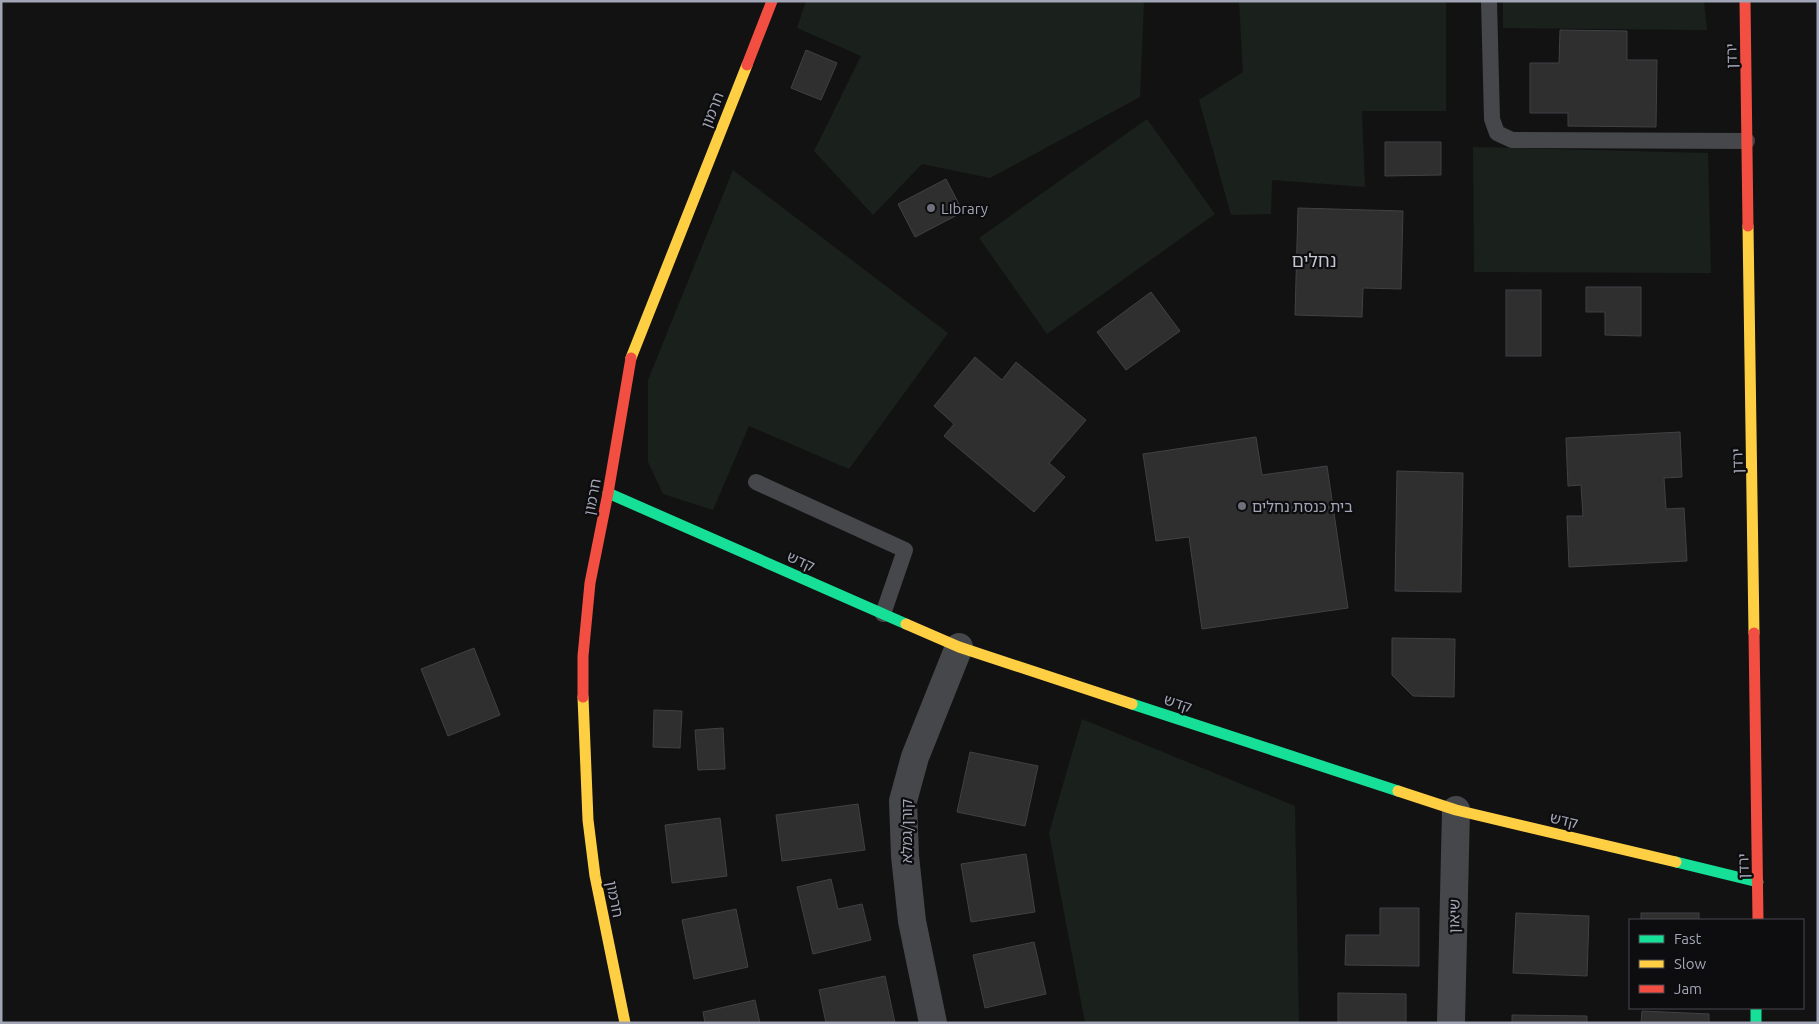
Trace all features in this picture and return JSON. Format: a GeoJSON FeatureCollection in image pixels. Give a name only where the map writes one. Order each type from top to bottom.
{"type":"FeatureCollection","features":[{"type":"Feature","properties":{"kind":"street","name":"חרמון"},"geometry":{"type":"LineString","coordinates":[[625,1023],[595,876],[588,820],[584,742],[583,656],[590,583],[608,493],[628,362],[772,1]]}},
{"type":"Feature","properties":{"kind":"street","name":"ירדן"},"geometry":{"type":"LineString","coordinates":[[1745,1],[1758,919]]}},
{"type":"Feature","properties":{"kind":"street","name":"קדש"},"geometry":{"type":"LineString","coordinates":[[608,493],[959,647],[1456,810],[1758,882]]}},
{"type":"Feature","properties":{"kind":"street","name":"קורן/גמלא"},"geometry":{"type":"LineString","coordinates":[[933,1023],[912,921],[905,856],[903,801],[915,757],[959,647]]}},
{"type":"Feature","properties":{"kind":"street","name":"שיאון"},"geometry":{"type":"LineString","coordinates":[[1451,1023],[1456,810]]}},
{"type":"Feature","properties":{"kind":"street"},"geometry":{"type":"LineString","coordinates":[[1756,1009],[1756,1023]]}},
{"type":"Feature","properties":{"kind":"lane"},"geometry":{"type":"LineString","coordinates":[[1489,1],[1492,119],[1497,133],[1512,140],[1747,141]]}},
{"type":"Feature","properties":{"kind":"lane"},"geometry":{"type":"LineString","coordinates":[[756,482],[905,550],[884,614]]}},
{"type":"Feature","properties":{"kind":"shaded area"},"geometry":{"type":"Polygon","coordinates":[[[806,1],[1144,1],[1140,97],[990,178],[922,164],[873,215],[814,151],[861,56],[797,28],[806,1]]]}},
{"type":"Feature","properties":{"kind":"shaded area"},"geometry":{"type":"Polygon","coordinates":[[[1239,1],[1446,1],[1446,111],[1362,111],[1365,187],[1272,180],[1271,214],[1231,215],[1199,100],[1243,72],[1239,1]]]}},
{"type":"Feature","properties":{"kind":"shaded area"},"geometry":{"type":"Polygon","coordinates":[[[1503,1],[1704,1],[1707,30],[1503,28],[1503,1]]]}},
{"type":"Feature","properties":{"kind":"shaded area"},"geometry":{"type":"Polygon","coordinates":[[[1147,119],[1215,214],[1047,334],[979,238],[1147,119]]]}},
{"type":"Feature","properties":{"kind":"shaded area"},"geometry":{"type":"Polygon","coordinates":[[[1473,147],[1708,153],[1711,273],[1474,272],[1473,147]]]}},
{"type":"Feature","properties":{"kind":"shaded area"},"geometry":{"type":"Polygon","coordinates":[[[733,170],[948,333],[849,469],[749,426],[713,510],[663,494],[648,462],[648,380],[733,170]]]}},
{"type":"Feature","properties":{"kind":"shaded area"},"geometry":{"type":"Polygon","coordinates":[[[1082,719],[1295,806],[1299,1023],[1085,1023],[1049,833],[1082,719]]]}},
{"type":"Feature","properties":{"kind":"building"},"geometry":{"type":"Polygon","coordinates":[[[1560,30],[1627,31],[1627,60],[1657,60],[1656,127],[1568,126],[1568,113],[1530,113],[1530,63],[1559,63],[1560,30]]]}},
{"type":"Feature","properties":{"kind":"building"},"geometry":{"type":"Polygon","coordinates":[[[806,50],[837,63],[821,100],[791,88],[806,50]]]}},
{"type":"Feature","properties":{"kind":"building"},"geometry":{"type":"Polygon","coordinates":[[[1385,142],[1441,142],[1441,175],[1385,176],[1385,142]]]}},
{"type":"Feature","properties":{"kind":"building","name":"LIbrary"},"geometry":{"type":"Polygon","coordinates":[[[946,179],[963,212],[915,237],[898,204],[946,179]]]}},
{"type":"Feature","properties":{"kind":"building"},"geometry":{"type":"Polygon","coordinates":[[[1298,208],[1403,211],[1401,289],[1363,288],[1362,317],[1295,315],[1298,208]]]}},
{"type":"Feature","properties":{"kind":"building"},"geometry":{"type":"Polygon","coordinates":[[[1586,287],[1641,287],[1641,336],[1605,335],[1605,312],[1586,312],[1586,287]]]}},
{"type":"Feature","properties":{"kind":"building"},"geometry":{"type":"Polygon","coordinates":[[[1506,290],[1541,290],[1541,356],[1506,356],[1506,290]]]}},
{"type":"Feature","properties":{"kind":"building"},"geometry":{"type":"Polygon","coordinates":[[[1151,292],[1180,331],[1126,370],[1097,332],[1151,292]]]}},
{"type":"Feature","properties":{"kind":"building"},"geometry":{"type":"Polygon","coordinates":[[[975,357],[1002,380],[1016,362],[1086,420],[1049,463],[1065,477],[1034,512],[944,436],[954,424],[934,406],[975,357]]]}},
{"type":"Feature","properties":{"kind":"building"},"geometry":{"type":"Polygon","coordinates":[[[1680,432],[1682,477],[1664,478],[1666,509],[1684,508],[1687,561],[1569,567],[1567,516],[1583,516],[1581,485],[1568,486],[1566,438],[1680,432]]]}},
{"type":"Feature","properties":{"kind":"building","name":"בית כנסת נחלים"},"geometry":{"type":"Polygon","coordinates":[[[1256,437],[1262,475],[1327,466],[1348,608],[1202,629],[1189,537],[1156,541],[1143,454],[1256,437]]]}},
{"type":"Feature","properties":{"kind":"building"},"geometry":{"type":"Polygon","coordinates":[[[1397,471],[1463,473],[1461,592],[1395,591],[1397,471]]]}},
{"type":"Feature","properties":{"kind":"building"},"geometry":{"type":"Polygon","coordinates":[[[1392,638],[1455,639],[1454,697],[1413,696],[1392,675],[1392,638]]]}},
{"type":"Feature","properties":{"kind":"building"},"geometry":{"type":"Polygon","coordinates":[[[474,648],[500,715],[448,736],[421,669],[474,648]]]}},
{"type":"Feature","properties":{"kind":"building"},"geometry":{"type":"Polygon","coordinates":[[[654,710],[682,711],[680,748],[653,747],[654,710]]]}},
{"type":"Feature","properties":{"kind":"building"},"geometry":{"type":"Polygon","coordinates":[[[723,728],[725,769],[698,770],[695,730],[723,728]]]}},
{"type":"Feature","properties":{"kind":"building"},"geometry":{"type":"Polygon","coordinates":[[[970,752],[1038,766],[1025,826],[957,812],[970,752]]]}},
{"type":"Feature","properties":{"kind":"building"},"geometry":{"type":"Polygon","coordinates":[[[858,804],[865,850],[782,861],[776,815],[858,804]]]}},
{"type":"Feature","properties":{"kind":"building"},"geometry":{"type":"Polygon","coordinates":[[[720,818],[727,876],[672,883],[665,825],[720,818]]]}},
{"type":"Feature","properties":{"kind":"building"},"geometry":{"type":"Polygon","coordinates":[[[1026,854],[1035,912],[971,922],[961,864],[1026,854]]]}},
{"type":"Feature","properties":{"kind":"building"},"geometry":{"type":"Polygon","coordinates":[[[831,879],[838,909],[862,904],[871,940],[813,954],[797,887],[831,879]]]}},
{"type":"Feature","properties":{"kind":"building"},"geometry":{"type":"Polygon","coordinates":[[[1380,908],[1419,908],[1419,966],[1345,965],[1346,935],[1380,935],[1380,908]]]}},
{"type":"Feature","properties":{"kind":"building"},"geometry":{"type":"Polygon","coordinates":[[[736,909],[748,967],[694,979],[682,920],[736,909]]]}},
{"type":"Feature","properties":{"kind":"building"},"geometry":{"type":"Polygon","coordinates":[[[1516,913],[1589,916],[1587,976],[1513,973],[1516,913]]]}},
{"type":"Feature","properties":{"kind":"building"},"geometry":{"type":"Polygon","coordinates":[[[1641,913],[1699,913],[1699,919],[1641,919],[1641,913]]]}},
{"type":"Feature","properties":{"kind":"building"},"geometry":{"type":"Polygon","coordinates":[[[1034,942],[1046,994],[985,1008],[973,955],[1034,942]]]}},
{"type":"Feature","properties":{"kind":"building"},"geometry":{"type":"Polygon","coordinates":[[[885,976],[895,1023],[826,1023],[819,990],[885,976]]]}},
{"type":"Feature","properties":{"kind":"building"},"geometry":{"type":"Polygon","coordinates":[[[1338,993],[1406,994],[1406,1023],[1338,1023],[1338,993]]]}},
{"type":"Feature","properties":{"kind":"building"},"geometry":{"type":"Polygon","coordinates":[[[755,1000],[760,1023],[705,1023],[703,1012],[755,1000]]]}},
{"type":"Feature","properties":{"kind":"building"},"geometry":{"type":"Polygon","coordinates":[[[1642,1011],[1709,1014],[1709,1023],[1641,1023],[1642,1011]]]}},
{"type":"Feature","properties":{"kind":"building"},"geometry":{"type":"Polygon","coordinates":[[[1512,1015],[1587,1016],[1587,1023],[1512,1023],[1512,1015]]]}},
{"type":"Feature","properties":{"kind":"traffic: fast"},"geometry":{"type":"LineString","coordinates":[[608,493],[906,624]]}},
{"type":"Feature","properties":{"kind":"traffic: fast"},"geometry":{"type":"LineString","coordinates":[[1132,704],[1398,791]]}},
{"type":"Feature","properties":{"kind":"traffic: fast"},"geometry":{"type":"LineString","coordinates":[[1676,862],[1758,882]]}},
{"type":"Feature","properties":{"kind":"traffic: fast"},"geometry":{"type":"LineString","coordinates":[[1756,1009],[1756,1023]]}},
{"type":"Feature","properties":{"kind":"traffic: slow"},"geometry":{"type":"LineString","coordinates":[[631,358],[747,65]]}},
{"type":"Feature","properties":{"kind":"traffic: slow"},"geometry":{"type":"LineString","coordinates":[[1748,226],[1754,633]]}},
{"type":"Feature","properties":{"kind":"traffic: slow"},"geometry":{"type":"LineString","coordinates":[[906,624],[959,647],[1132,704]]}},
{"type":"Feature","properties":{"kind":"traffic: slow"},"geometry":{"type":"LineString","coordinates":[[583,697],[588,820],[595,876],[625,1023]]}},
{"type":"Feature","properties":{"kind":"traffic: slow"},"geometry":{"type":"LineString","coordinates":[[1398,791],[1456,810],[1676,862]]}},
{"type":"Feature","properties":{"kind":"traffic: jam"},"geometry":{"type":"LineString","coordinates":[[747,65],[772,1]]}},
{"type":"Feature","properties":{"kind":"traffic: jam"},"geometry":{"type":"LineString","coordinates":[[1745,1],[1748,226]]}},
{"type":"Feature","properties":{"kind":"traffic: jam"},"geometry":{"type":"LineString","coordinates":[[583,697],[583,656],[590,583],[608,493],[631,358]]}},
{"type":"Feature","properties":{"kind":"traffic: jam"},"geometry":{"type":"LineString","coordinates":[[1754,633],[1758,919]]}},
{"type":"Feature","properties":{"kind":"place","name":"LIbrary"},"geometry":{"type":"Point","coordinates":[931,208]}},
{"type":"Feature","properties":{"kind":"place","name":"בית כנסת נחלים"},"geometry":{"type":"Point","coordinates":[1242,506]}},
{"type":"Feature","properties":{"kind":"district","name":"נחלים"},"geometry":{"type":"Point","coordinates":[1314,260]}}]}
